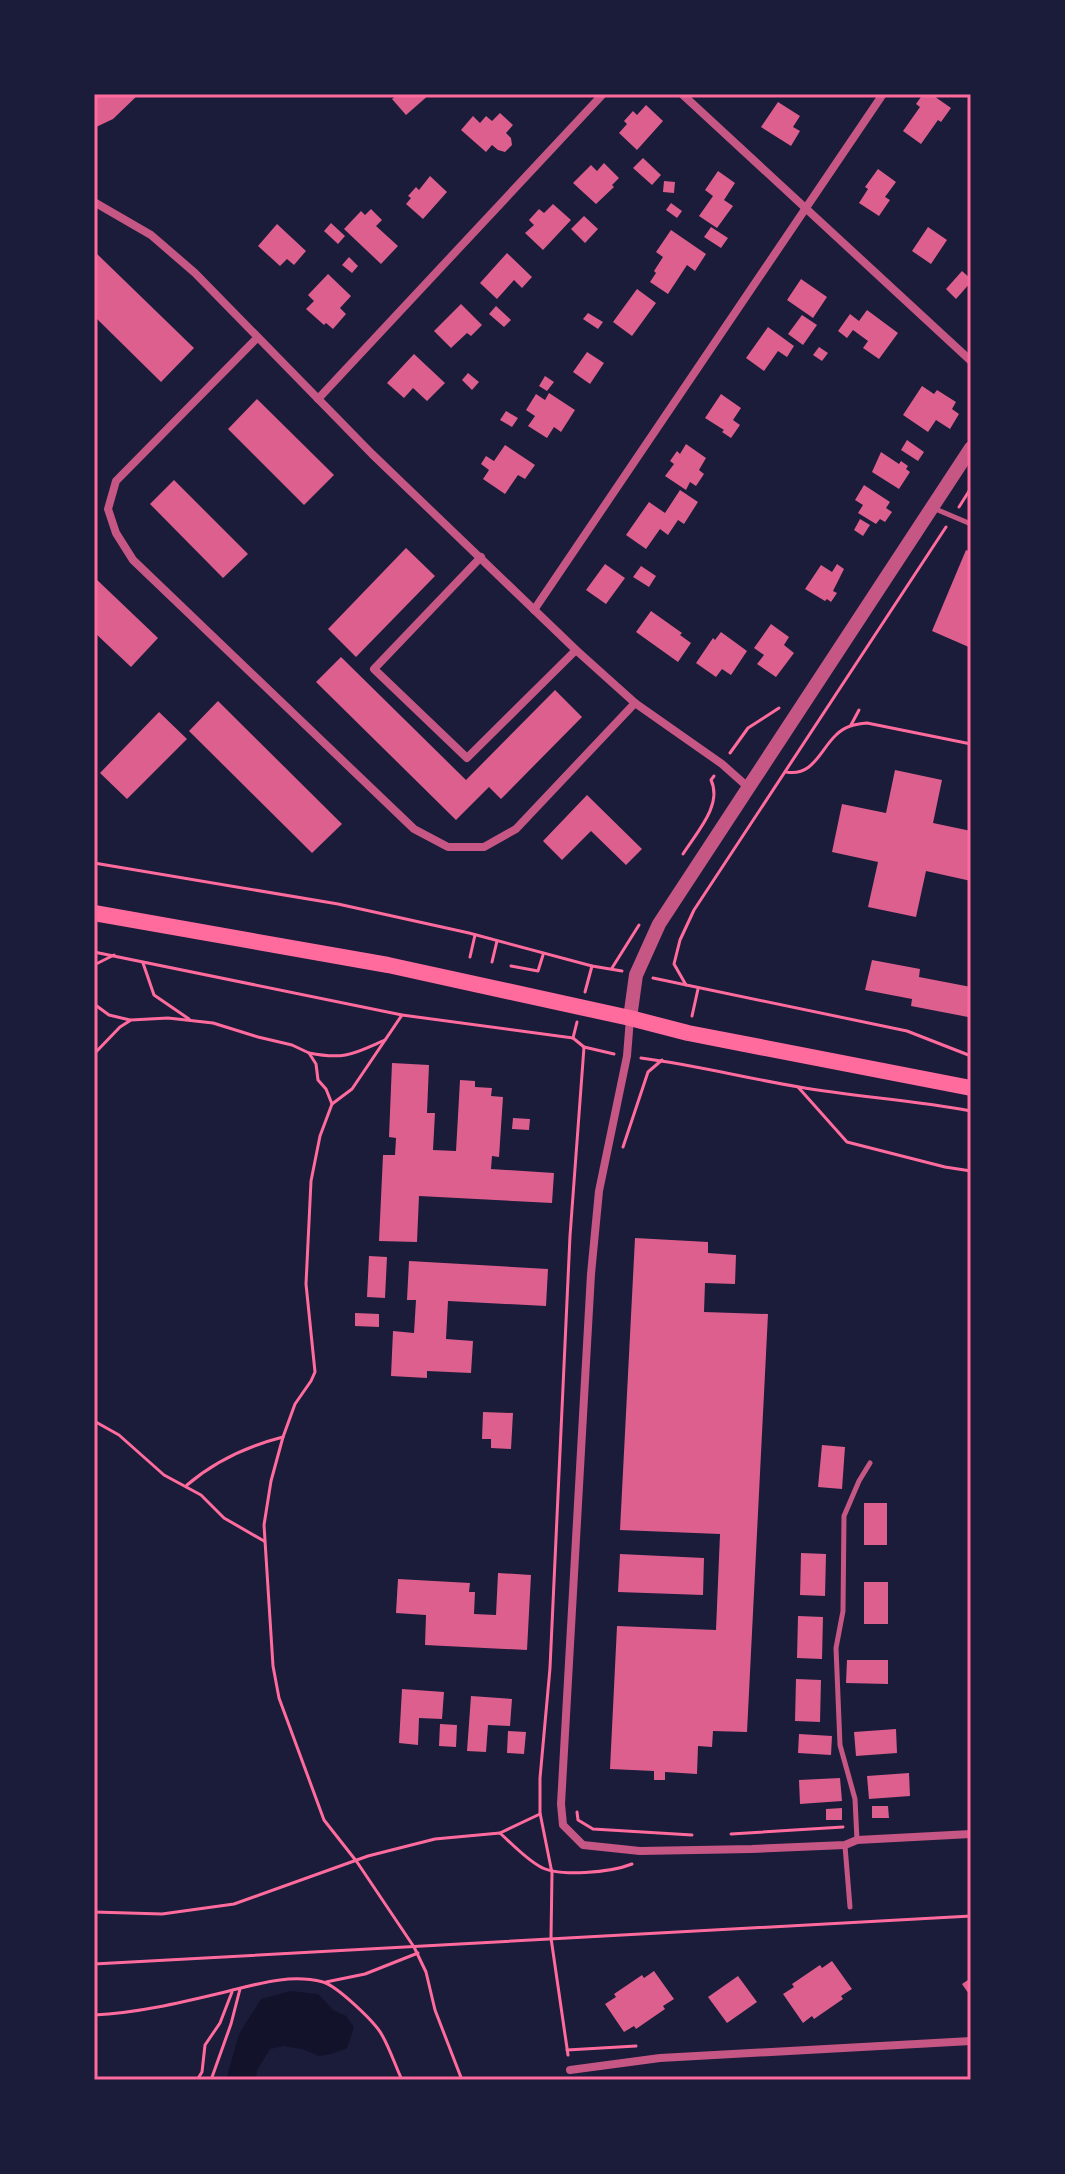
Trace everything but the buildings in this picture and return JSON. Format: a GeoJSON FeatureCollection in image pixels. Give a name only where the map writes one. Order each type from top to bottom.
{"type":"FeatureCollection","features":[{"type":"Feature","properties":{"kind":"main road"},"geometry":{"type":"LineString","coordinates":[[94,913],[388,965],[688,1033],[971,1088]]}},
{"type":"Feature","properties":{"kind":"street"},"geometry":{"type":"LineString","coordinates":[[318,399],[603,94]]}},
{"type":"Feature","properties":{"kind":"street"},"geometry":{"type":"LineString","coordinates":[[682,94],[971,361]]}},
{"type":"Feature","properties":{"kind":"street"},"geometry":{"type":"LineString","coordinates":[[534,610],[883,94]]}},
{"type":"Feature","properties":{"kind":"street"},"geometry":{"type":"LineString","coordinates":[[94,202],[151,235],[195,273],[372,454],[576,650],[635,703],[722,764],[749,788]]}},
{"type":"Feature","properties":{"kind":"street"},"geometry":{"type":"LineString","coordinates":[[257,338],[116,481],[108,509],[116,533],[133,560],[414,829],[448,847],[484,847],[516,829],[635,703]]}},
{"type":"Feature","properties":{"kind":"street"},"geometry":{"type":"LineString","coordinates":[[971,448],[659,924],[636,975],[627,1056],[599,1191],[590,1290],[561,1804],[563,1825],[583,1845],[640,1851],[845,1845],[857,1840],[971,1834]]}},
{"type":"Feature","properties":{"kind":"street"},"geometry":{"type":"LineString","coordinates":[[481,557],[374,669],[467,758],[576,650]]}},
{"type":"Feature","properties":{"kind":"street"},"geometry":{"type":"LineString","coordinates":[[570,2070],[660,2058],[971,2041]]}},
{"type":"Feature","properties":{"kind":"lane"},"geometry":{"type":"LineString","coordinates":[[932,507],[971,524]]}},
{"type":"Feature","properties":{"kind":"lane"},"geometry":{"type":"LineString","coordinates":[[857,1840],[855,1799],[840,1745],[836,1648],[843,1611],[844,1516],[870,1463]]}},
{"type":"Feature","properties":{"kind":"lane"},"geometry":{"type":"LineString","coordinates":[[845,1845],[850,1907]]}},
{"type":"Feature","properties":{"kind":"path"},"geometry":{"type":"LineString","coordinates":[[971,488],[690,920],[680,940],[674,964],[686,985],[907,1031],[971,1056]]}},
{"type":"Feature","properties":{"kind":"path"},"geometry":{"type":"LineString","coordinates":[[851,725],[859,710]]}},
{"type":"Feature","properties":{"kind":"path"},"geometry":{"type":"LineString","coordinates":[[762,719],[769,723]]}},
{"type":"Feature","properties":{"kind":"path"},"geometry":{"type":"LineString","coordinates":[[786,772],[795,774],[804,771],[815,763],[837,733],[851,725],[867,723],[971,744]]}},
{"type":"Feature","properties":{"kind":"path"},"geometry":{"type":"LineString","coordinates":[[682,856],[712,808],[714,788],[711,780]]}},
{"type":"Feature","properties":{"kind":"path"},"geometry":{"type":"LineString","coordinates":[[94,863],[338,904],[592,966],[612,968],[642,919]]}},
{"type":"Feature","properties":{"kind":"path"},"geometry":{"type":"LineString","coordinates":[[470,957],[475,935]]}},
{"type":"Feature","properties":{"kind":"path"},"geometry":{"type":"LineString","coordinates":[[492,962],[497,941]]}},
{"type":"Feature","properties":{"kind":"path"},"geometry":{"type":"LineString","coordinates":[[94,952],[402,1015],[573,1038],[584,1047],[570,1236],[551,1653],[540,1778],[540,1813],[552,1873],[551,1938],[570,2070]]}},
{"type":"Feature","properties":{"kind":"path"},"geometry":{"type":"LineString","coordinates":[[511,966],[538,971],[544,953]]}},
{"type":"Feature","properties":{"kind":"path"},"geometry":{"type":"LineString","coordinates":[[94,965],[114,955]]}},
{"type":"Feature","properties":{"kind":"path"},"geometry":{"type":"LineString","coordinates":[[143,961],[154,995],[192,1021]]}},
{"type":"Feature","properties":{"kind":"path"},"geometry":{"type":"LineString","coordinates":[[94,1004],[109,1015],[131,1020],[168,1018],[213,1023],[333,1058],[386,1040]]}},
{"type":"Feature","properties":{"kind":"path"},"geometry":{"type":"LineString","coordinates":[[402,1015],[352,1089],[332,1104],[320,1136],[311,1181],[306,1284],[315,1372],[295,1404],[283,1437],[271,1481],[264,1541],[273,1666],[279,1698],[324,1820],[357,1862],[418,1953],[435,2010],[462,2080]]}},
{"type":"Feature","properties":{"kind":"path"},"geometry":{"type":"LineString","coordinates":[[94,1054],[131,1020]]}},
{"type":"Feature","properties":{"kind":"path"},"geometry":{"type":"LineString","coordinates":[[309,1053],[316,1064],[318,1080],[332,1104]]}},
{"type":"Feature","properties":{"kind":"path"},"geometry":{"type":"LineString","coordinates":[[649,1059],[798,1087],[971,1111]]}},
{"type":"Feature","properties":{"kind":"path"},"geometry":{"type":"LineString","coordinates":[[624,1147],[648,1072],[662,1060]]}},
{"type":"Feature","properties":{"kind":"path"},"geometry":{"type":"LineString","coordinates":[[798,1087],[847,1142],[971,1171]]}},
{"type":"Feature","properties":{"kind":"path"},"geometry":{"type":"LineString","coordinates":[[94,1421],[119,1435],[164,1475],[201,1495],[224,1518],[264,1541]]}},
{"type":"Feature","properties":{"kind":"path"},"geometry":{"type":"LineString","coordinates":[[186,1486],[228,1457],[283,1437]]}},
{"type":"Feature","properties":{"kind":"path"},"geometry":{"type":"LineString","coordinates":[[576,1810],[578,1820],[593,1829],[691,1835]]}},
{"type":"Feature","properties":{"kind":"path"},"geometry":{"type":"LineString","coordinates":[[94,1912],[162,1914],[234,1904],[368,1856],[435,1839],[500,1833],[540,1813]]}},
{"type":"Feature","properties":{"kind":"path"},"geometry":{"type":"LineString","coordinates":[[720,1835],[856,1826]]}},
{"type":"Feature","properties":{"kind":"path"},"geometry":{"type":"LineString","coordinates":[[500,1833],[537,1866],[552,1873],[619,1869],[632,1864],[640,1851]]}},
{"type":"Feature","properties":{"kind":"path"},"geometry":{"type":"LineString","coordinates":[[94,1964],[971,1916]]}},
{"type":"Feature","properties":{"kind":"path"},"geometry":{"type":"LineString","coordinates":[[94,2015],[140,2011],[270,1980],[294,1978],[326,1982],[365,1974],[418,1953]]}},
{"type":"Feature","properties":{"kind":"path"},"geometry":{"type":"LineString","coordinates":[[326,1982],[353,2002],[381,2032],[402,2080]]}},
{"type":"Feature","properties":{"kind":"path"},"geometry":{"type":"LineString","coordinates":[[211,2080],[240,1989]]}},
{"type":"Feature","properties":{"kind":"path"},"geometry":{"type":"LineString","coordinates":[[197,2080],[202,2072],[205,2045],[220,2023],[233,1990]]}},
{"type":"Feature","properties":{"kind":"shaded area"},"geometry":{"type":"Polygon","coordinates":[[[291,1991],[318,1994],[333,2010],[346,2016],[354,2027],[347,2048],[319,2056],[284,2046],[270,2049],[257,2070],[256,2080],[226,2080],[239,2034],[261,1999],[291,1991]]]}}]}
